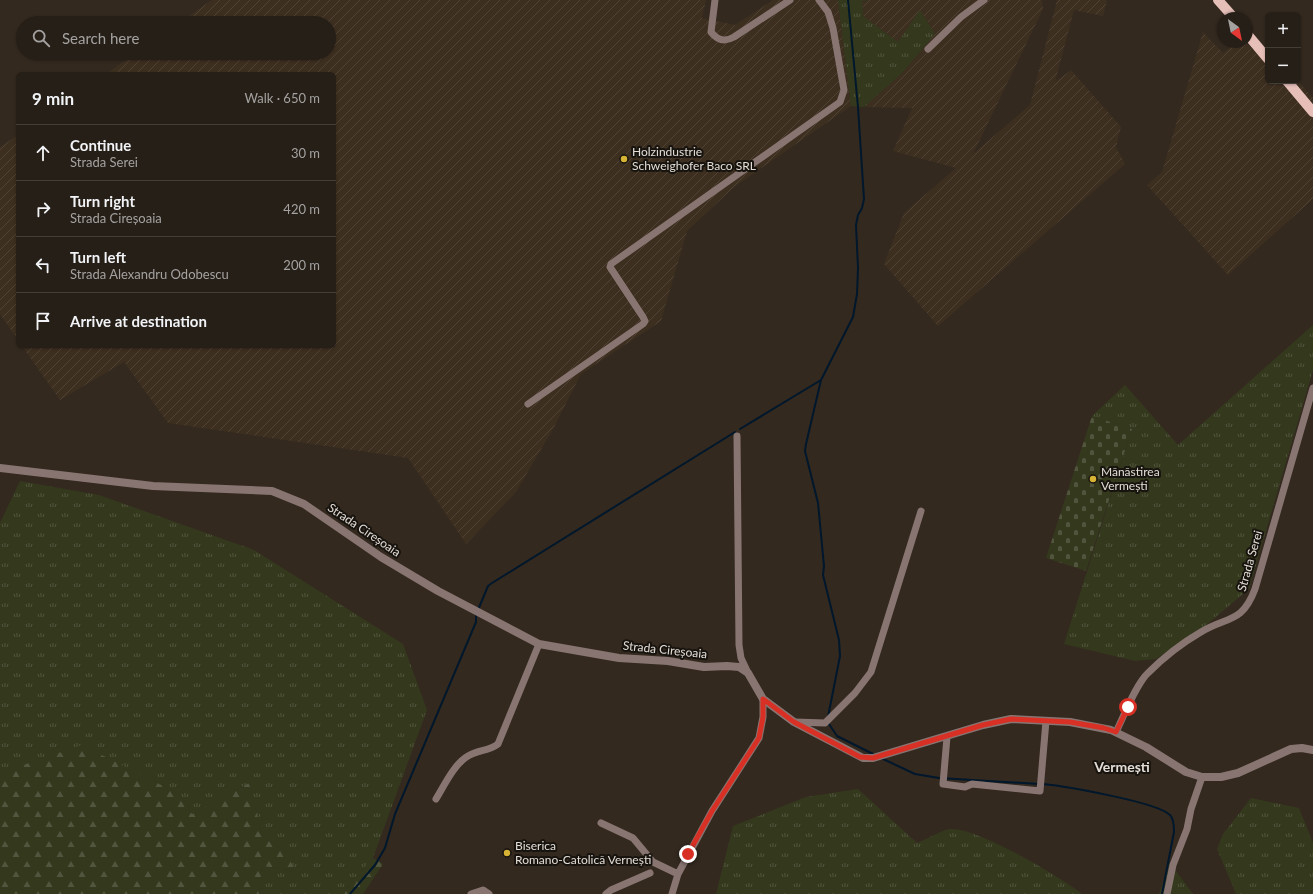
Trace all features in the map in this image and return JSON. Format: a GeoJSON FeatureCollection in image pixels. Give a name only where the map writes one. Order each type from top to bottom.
{"type":"FeatureCollection","features":[{"type":"Feature","properties":{"kind":"main road"},"geometry":{"type":"LineString","coordinates":[[1218,0],[1229,12]]}},
{"type":"Feature","properties":{"kind":"main road"},"geometry":{"type":"LineString","coordinates":[[1253,41],[1265,55]]}},
{"type":"Feature","properties":{"kind":"main road"},"geometry":{"type":"LineString","coordinates":[[1289,84],[1313,112]]}},
{"type":"Feature","properties":{"kind":"street"},"geometry":{"type":"LineString","coordinates":[[715,0],[711,32],[715,37],[724,40],[734,37],[790,0]]}},
{"type":"Feature","properties":{"kind":"street"},"geometry":{"type":"LineString","coordinates":[[528,404],[643,324],[645,321],[615,277],[610,267],[611,264],[840,102],[844,90],[833,28],[828,12],[819,0]]}},
{"type":"Feature","properties":{"kind":"street"},"geometry":{"type":"LineString","coordinates":[[928,50],[956,20],[984,0]]}},
{"type":"Feature","properties":{"kind":"street","name":"Strada Serei"},"geometry":{"type":"LineString","coordinates":[[1116,732],[1141,682],[1148,673],[1199,633],[1210,627],[1226,622],[1239,614],[1247,605],[1255,589],[1313,388]]}},
{"type":"Feature","properties":{"kind":"street"},"geometry":{"type":"LineString","coordinates":[[737,436],[739,645],[741,658],[763,699],[794,722],[863,758],[873,758],[983,725],[1011,719],[1089,725],[1116,732],[1151,750],[1186,772],[1202,777],[1221,777],[1238,773],[1291,749],[1302,748],[1313,750]]}},
{"type":"Feature","properties":{"kind":"street","name":"Strada Cireșoaia"},"geometry":{"type":"LineString","coordinates":[[0,468],[152,486],[195,489],[272,491],[304,504],[381,557],[438,591],[539,644],[619,658],[668,661],[704,668],[727,666],[739,667],[748,673]]}},
{"type":"Feature","properties":{"kind":"street"},"geometry":{"type":"LineString","coordinates":[[794,722],[825,723],[855,694],[871,672],[921,511]]}},
{"type":"Feature","properties":{"kind":"street"},"geometry":{"type":"LineString","coordinates":[[436,800],[448,779],[467,756],[490,750],[498,744],[539,644]]}},
{"type":"Feature","properties":{"kind":"street"},"geometry":{"type":"LineString","coordinates":[[672,894],[678,874],[712,811],[759,738],[763,717],[763,699]]}},
{"type":"Feature","properties":{"kind":"street"},"geometry":{"type":"LineString","coordinates":[[947,737],[943,784],[965,787],[972,784],[1040,791],[1046,721]]}},
{"type":"Feature","properties":{"kind":"street"},"geometry":{"type":"LineString","coordinates":[[1167,894],[1173,865],[1187,829],[1191,809],[1202,777]]}},
{"type":"Feature","properties":{"kind":"street"},"geometry":{"type":"LineString","coordinates":[[601,823],[633,838],[653,862],[678,874]]}},
{"type":"Feature","properties":{"kind":"street"},"geometry":{"type":"LineString","coordinates":[[606,894],[611,890],[650,873]]}},
{"type":"Feature","properties":{"kind":"street"},"geometry":{"type":"LineString","coordinates":[[471,894],[483,890],[489,894]]}},
{"type":"Feature","properties":{"kind":"shaded area"},"geometry":{"type":"Polygon","coordinates":[[[212,0],[706,0],[702,18],[735,25],[773,0],[838,0],[851,106],[734,187],[687,231],[661,321],[581,374],[553,429],[516,492],[466,544],[408,458],[168,423],[124,362],[60,400],[23,348],[336,348],[336,72],[109,72],[126,60],[336,60],[336,16],[189,16],[212,0]]]}},
{"type":"Feature","properties":{"kind":"shaded area"},"geometry":{"type":"Polygon","coordinates":[[[1042,0],[1043,9],[973,154],[1030,105],[1057,0],[1107,0],[1103,16],[1074,10],[1055,82],[1071,70],[1121,127],[1116,147],[1125,164],[938,326],[884,264],[904,213],[956,168],[893,151],[912,108],[864,107],[902,73],[935,34],[920,11],[898,42],[863,16],[862,1],[1042,0]]]}},
{"type":"Feature","properties":{"kind":"shaded area"},"geometry":{"type":"Polygon","coordinates":[[[1203,32],[1223,53],[1229,48],[1251,48],[1265,62],[1265,84],[1301,84],[1313,98],[1313,199],[1228,275],[1147,185],[1162,172],[1203,32]]]}},
{"type":"Feature","properties":{"kind":"shaded area"},"geometry":{"type":"Polygon","coordinates":[[[16,136],[16,337],[0,314],[0,147],[16,136]]]}},
{"type":"Feature","properties":{"kind":"green space"},"geometry":{"type":"Polygon","coordinates":[[[838,0],[870,0],[862,1],[863,16],[898,42],[920,10],[935,34],[902,73],[864,107],[851,106],[838,0]]]}},
{"type":"Feature","properties":{"kind":"green space"},"geometry":{"type":"Polygon","coordinates":[[[1313,325],[1313,370],[1249,589],[1205,626],[1156,659],[1135,661],[1064,644],[1132,429],[1092,416],[1125,385],[1178,445],[1313,325]]]}},
{"type":"Feature","properties":{"kind":"green space"},"geometry":{"type":"Polygon","coordinates":[[[1092,416],[1132,429],[1086,571],[1046,558],[1092,416]]]}},
{"type":"Feature","properties":{"kind":"green space"},"geometry":{"type":"Polygon","coordinates":[[[20,481],[99,495],[254,550],[403,644],[427,710],[373,858],[342,894],[259,894],[263,866],[294,871],[286,852],[263,837],[249,783],[192,814],[179,794],[136,773],[0,773],[0,523],[20,481]]]}},
{"type":"Feature","properties":{"kind":"green space"},"geometry":{"type":"Polygon","coordinates":[[[82,745],[179,794],[192,814],[249,783],[263,837],[286,852],[295,871],[263,866],[259,894],[0,894],[0,773],[82,745]]]}},
{"type":"Feature","properties":{"kind":"green space"},"geometry":{"type":"Polygon","coordinates":[[[858,789],[917,843],[948,829],[963,831],[980,836],[1038,865],[1082,894],[716,894],[733,826],[806,797],[858,789]]]}},
{"type":"Feature","properties":{"kind":"green space"},"geometry":{"type":"Polygon","coordinates":[[[1251,798],[1299,808],[1313,843],[1313,894],[1236,894],[1217,849],[1223,834],[1251,798]]]}},
{"type":"Feature","properties":{"kind":"green space"},"geometry":{"type":"Polygon","coordinates":[[[373,858],[383,864],[363,894],[342,894],[373,858]]]}},
{"type":"Feature","properties":{"kind":"green space"},"geometry":{"type":"Polygon","coordinates":[[[1170,863],[1193,894],[1159,894],[1170,863]]]}},
{"type":"Feature","properties":{"kind":"waterway"},"geometry":{"type":"LineString","coordinates":[[828,717],[840,656],[839,640],[823,575],[824,566],[818,503],[805,451],[821,380],[853,317],[857,294],[858,268],[856,225],[864,199],[858,107],[848,0]]}},
{"type":"Feature","properties":{"kind":"waterway"},"geometry":{"type":"LineString","coordinates":[[740,429],[821,380]]}},
{"type":"Feature","properties":{"kind":"waterway"},"geometry":{"type":"LineString","coordinates":[[478,610],[488,586],[492,583],[735,432]]}},
{"type":"Feature","properties":{"kind":"waterway"},"geometry":{"type":"LineString","coordinates":[[350,894],[375,865],[385,848],[395,814],[476,622],[476,616]]}},
{"type":"Feature","properties":{"kind":"waterway"},"geometry":{"type":"LineString","coordinates":[[829,724],[837,736],[873,754]]}},
{"type":"Feature","properties":{"kind":"waterway"},"geometry":{"type":"LineString","coordinates":[[881,758],[915,774],[939,778],[1039,784]]}},
{"type":"Feature","properties":{"kind":"waterway"},"geometry":{"type":"LineString","coordinates":[[1043,784],[1089,791],[1130,800],[1162,810],[1170,815],[1174,825],[1174,832],[1162,894]]}},
{"type":"Feature","properties":{"kind":"place","name":"Holzindustrie Schweighofer Baco SRL"},"geometry":{"type":"Point","coordinates":[624,159]}},
{"type":"Feature","properties":{"kind":"place","name":"Mănăstirea Vermești"},"geometry":{"type":"Point","coordinates":[1093,479]}},
{"type":"Feature","properties":{"kind":"place","name":"Biserica Romano-Catolică Vernești"},"geometry":{"type":"Point","coordinates":[507,853]}},
{"type":"Feature","properties":{"kind":"district","name":"Vermești"},"geometry":{"type":"Point","coordinates":[1122,767]}},
{"type":"Feature","properties":{"kind":"route"},"geometry":{"type":"LineString","coordinates":[[688,854],[712,811],[737,774],[762,732],[763,699],[794,722],[818,734],[837,746],[863,758],[873,758],[983,725],[1011,719],[1070,722],[1104,728],[1116,732],[1128,707]]}}]}
